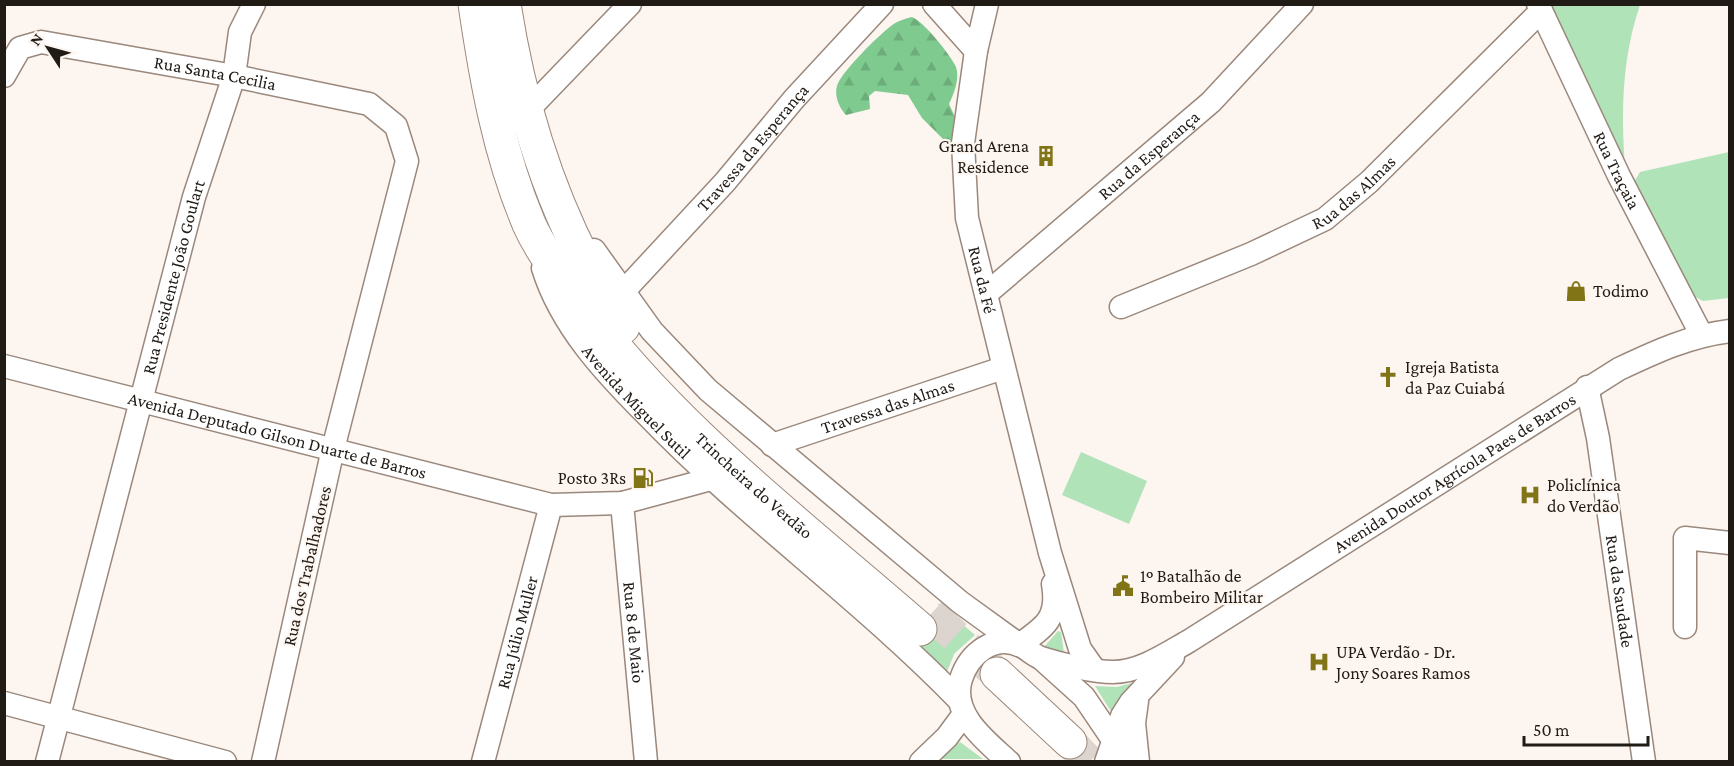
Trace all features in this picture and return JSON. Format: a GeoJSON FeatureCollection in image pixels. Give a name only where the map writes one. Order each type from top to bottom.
{"type":"FeatureCollection","features":[{"type":"Feature","properties":{"kind":"highway","name":"Avenida Miguel Sutil"},"geometry":{"type":"LineString","coordinates":[[475,4],[489,99],[517,193],[539,243]]}},
{"type":"Feature","properties":{"kind":"highway"},"geometry":{"type":"LineString","coordinates":[[504,4],[513,63],[526,112],[565,221]]}},
{"type":"Feature","properties":{"kind":"highway","name":"Trincheira do Verdão"},"geometry":{"type":"LineString","coordinates":[[539,243],[612,344],[664,403],[727,461],[925,621],[675,389],[626,331],[603,297],[565,221]]}},
{"type":"Feature","properties":{"kind":"highway"},"geometry":{"type":"LineString","coordinates":[[976,694],[1064,749]]}},
{"type":"Feature","properties":{"kind":"street","name":"Rua Presidente João Goulart"},"geometry":{"type":"LineString","coordinates":[[47,762],[143,401],[194,197],[234,76],[240,32],[254,4]]}},
{"type":"Feature","properties":{"kind":"street"},"geometry":{"type":"LineString","coordinates":[[526,112],[630,4]]}},
{"type":"Feature","properties":{"kind":"street","name":"Travessa da Esperança"},"geometry":{"type":"LineString","coordinates":[[623,292],[725,182],[794,99],[882,4]]}},
{"type":"Feature","properties":{"kind":"street"},"geometry":{"type":"LineString","coordinates":[[933,4],[976,51]]}},
{"type":"Feature","properties":{"kind":"street","name":"Rua da Fé"},"geometry":{"type":"LineString","coordinates":[[987,4],[976,51],[963,143],[967,218],[1050,553],[1080,649],[1094,669]]}},
{"type":"Feature","properties":{"kind":"street","name":"Rua da Esperança"},"geometry":{"type":"LineString","coordinates":[[986,294],[1210,102],[1302,4]]}},
{"type":"Feature","properties":{"kind":"street","name":"Rua das Almas"},"geometry":{"type":"LineString","coordinates":[[1121,308],[1251,254],[1325,219],[1369,182],[1540,8]]}},
{"type":"Feature","properties":{"kind":"street","name":"Rua Traçaia"},"geometry":{"type":"LineString","coordinates":[[1540,8],[1619,176],[1701,334]]}},
{"type":"Feature","properties":{"kind":"street","name":"Rua Santa Cecilia"},"geometry":{"type":"LineString","coordinates":[[4,76],[20,48],[41,42],[234,76],[369,104],[396,126],[407,161]]}},
{"type":"Feature","properties":{"kind":"street","name":"Rua dos Trabalhadores"},"geometry":{"type":"LineString","coordinates":[[263,762],[333,449],[407,161]]}},
{"type":"Feature","properties":{"kind":"street"},"geometry":{"type":"LineString","coordinates":[[565,221],[587,239],[623,292],[676,358],[708,390],[960,602],[1019,645]]}},
{"type":"Feature","properties":{"kind":"street","name":"Avenida Miguel Sutil"},"geometry":{"type":"LineString","coordinates":[[539,243],[544,273],[577,334],[606,374],[711,478],[911,651],[976,694],[985,740],[1009,762]]}},
{"type":"Feature","properties":{"kind":"street","name":"Avenida Doutor Agrícola Paes de Barros"},"geometry":{"type":"LineString","coordinates":[[1019,645],[1038,657],[1094,669],[1113,672],[1133,669],[1189,641],[1587,387],[1667,346],[1701,334],[1730,331]]}},
{"type":"Feature","properties":{"kind":"street","name":"Avenida Deputado Gilson Duarte de Barros"},"geometry":{"type":"LineString","coordinates":[[4,366],[551,505],[622,503],[711,478]]}},
{"type":"Feature","properties":{"kind":"street","name":"Travessa das Almas"},"geometry":{"type":"LineString","coordinates":[[772,445],[1003,368]]}},
{"type":"Feature","properties":{"kind":"street","name":"Rua da Saudade"},"geometry":{"type":"LineString","coordinates":[[1587,387],[1598,438],[1644,762]]}},
{"type":"Feature","properties":{"kind":"street"},"geometry":{"type":"LineString","coordinates":[[678,488],[689,458]]}},
{"type":"Feature","properties":{"kind":"street","name":"Rua 8 de Maio"},"geometry":{"type":"LineString","coordinates":[[622,503],[646,762]]}},
{"type":"Feature","properties":{"kind":"street","name":"Rua Júlio Muller"},"geometry":{"type":"LineString","coordinates":[[483,762],[551,505]]}},
{"type":"Feature","properties":{"kind":"street"},"geometry":{"type":"LineString","coordinates":[[1685,627],[1685,538],[1730,543]]}},
{"type":"Feature","properties":{"kind":"street","name":"Rua da Fé"},"geometry":{"type":"LineString","coordinates":[[1019,645],[1045,624],[1053,613],[1055,603],[1050,553]]}},
{"type":"Feature","properties":{"kind":"street","name":"Avenida Doutor Agrícola Paes de Barros"},"geometry":{"type":"LineString","coordinates":[[1109,752],[1122,716],[1139,691],[1189,641]]}},
{"type":"Feature","properties":{"kind":"street"},"geometry":{"type":"LineString","coordinates":[[921,762],[947,737],[976,694],[961,679],[966,666],[979,652],[994,643],[1019,645]]}},
{"type":"Feature","properties":{"kind":"street"},"geometry":{"type":"LineString","coordinates":[[1038,657],[1067,679],[1084,697],[1109,752],[1128,762]]}},
{"type":"Feature","properties":{"kind":"street"},"geometry":{"type":"LineString","coordinates":[[1138,762],[1134,723],[1139,691]]}},
{"type":"Feature","properties":{"kind":"street"},"geometry":{"type":"LineString","coordinates":[[4,703],[225,762]]}},
{"type":"Feature","properties":{"kind":"green space"},"geometry":{"type":"Polygon","coordinates":[[[1550,5],[1640,5],[1626,64],[1624,84],[1625,166],[1550,5]]]}},
{"type":"Feature","properties":{"kind":"green space"},"geometry":{"type":"Polygon","coordinates":[[[912,17],[936,39],[956,67],[957,81],[949,104],[955,117],[955,144],[949,145],[922,118],[908,95],[875,91],[869,96],[870,109],[846,115],[838,101],[837,86],[853,63],[891,26],[912,17]]]}},
{"type":"Feature","properties":{"kind":"green space"},"geometry":{"type":"Polygon","coordinates":[[[1729,152],[1729,298],[1703,301],[1690,294],[1634,182],[1640,172],[1729,152]]]}},
{"type":"Feature","properties":{"kind":"green space"},"geometry":{"type":"Polygon","coordinates":[[[1081,452],[1147,481],[1129,524],[1062,495],[1081,452]]]}},
{"type":"Feature","properties":{"kind":"green space"},"geometry":{"type":"Polygon","coordinates":[[[938,603],[975,635],[954,654],[947,672],[907,639],[933,630],[939,619],[938,603]]]}},
{"type":"Feature","properties":{"kind":"green space"},"geometry":{"type":"Polygon","coordinates":[[[1058,631],[1061,632],[1064,653],[1044,647],[1058,631]]]}},
{"type":"Feature","properties":{"kind":"green space"},"geometry":{"type":"Polygon","coordinates":[[[1132,683],[1112,713],[1095,686],[1117,687],[1132,683]]]}},
{"type":"Feature","properties":{"kind":"green space"},"geometry":{"type":"Polygon","coordinates":[[[960,742],[983,759],[939,759],[960,742]]]}},
{"type":"Feature","properties":{"kind":"tunnel"},"geometry":{"type":"LineString","coordinates":[[931,614],[997,674]]}},
{"type":"Feature","properties":{"kind":"tunnel"},"geometry":{"type":"LineString","coordinates":[[1070,742],[1089,762]]}},
{"type":"Feature","properties":{"kind":"place","name":"Grand Arena Residence"},"geometry":{"type":"Point","coordinates":[1046,156]}},
{"type":"Feature","properties":{"kind":"place","name":"Todimo"},"geometry":{"type":"Point","coordinates":[1576,291]}},
{"type":"Feature","properties":{"kind":"place","name":"Igreja Batista da Paz Cuiabá"},"geometry":{"type":"Point","coordinates":[1388,377]}},
{"type":"Feature","properties":{"kind":"place","name":"Posto 3Rs"},"geometry":{"type":"Point","coordinates":[643,478]}},
{"type":"Feature","properties":{"kind":"place","name":"Policlínica do Verdão"},"geometry":{"type":"Point","coordinates":[1530,495]}},
{"type":"Feature","properties":{"kind":"place","name":"1º Batalhão de Bombeiro Militar"},"geometry":{"type":"Point","coordinates":[1123,586]}},
{"type":"Feature","properties":{"kind":"place","name":"UPA Verdão - Dr. Jony Soares Ramos"},"geometry":{"type":"Point","coordinates":[1319,662]}}]}
